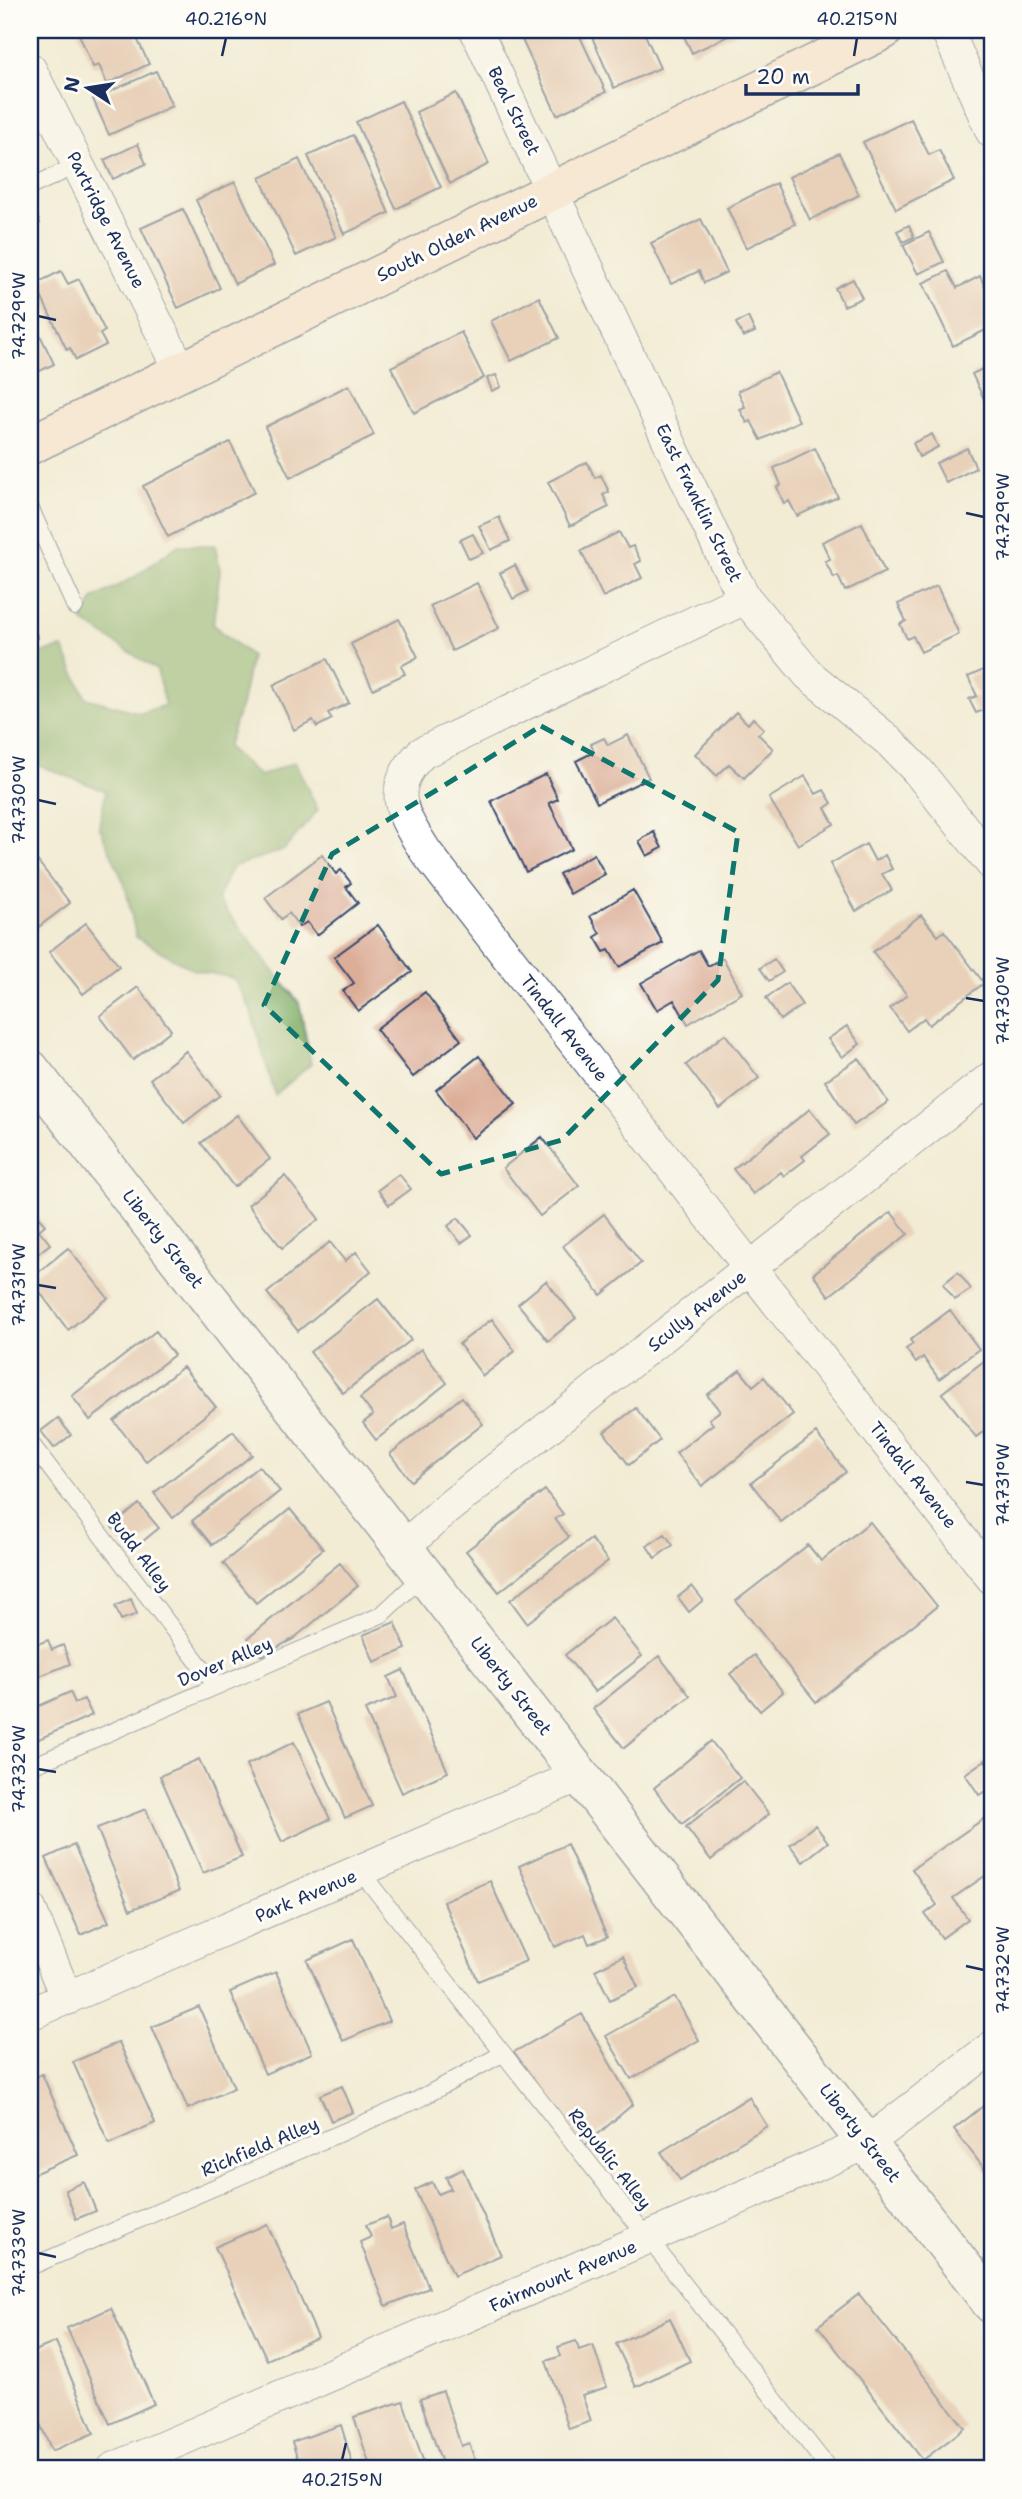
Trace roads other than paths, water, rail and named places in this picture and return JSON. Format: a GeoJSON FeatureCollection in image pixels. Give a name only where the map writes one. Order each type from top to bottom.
{"type":"FeatureCollection","features":[{"type":"Feature","properties":{"kind":"main road","name":"South Olden Avenue"},"geometry":{"type":"LineString","coordinates":[[30,445],[884,30]]}},
{"type":"Feature","properties":{"kind":"street","name":"Beal Street"},"geometry":{"type":"LineString","coordinates":[[476,30],[553,192]]}},
{"type":"Feature","properties":{"kind":"street"},"geometry":{"type":"LineString","coordinates":[[947,30],[992,132]]}},
{"type":"Feature","properties":{"kind":"street","name":"Partridge Avenue"},"geometry":{"type":"LineString","coordinates":[[30,69],[181,371]]}},
{"type":"Feature","properties":{"kind":"street","name":"East Franklin Street"},"geometry":{"type":"LineString","coordinates":[[553,192],[725,561],[746,598],[809,675],[889,741],[917,770],[992,864]]}},
{"type":"Feature","properties":{"kind":"street","name":"Tindall Avenue"},"geometry":{"type":"LineString","coordinates":[[746,598],[422,753],[408,766],[400,786],[403,817],[426,852],[992,1578]]}},
{"type":"Feature","properties":{"kind":"street","name":"Liberty Street"},"geometry":{"type":"LineString","coordinates":[[30,1069],[992,2304]]}},
{"type":"Feature","properties":{"kind":"street","name":"Scully Avenue"},"geometry":{"type":"LineString","coordinates":[[414,1561],[456,1501],[992,1077]]}},
{"type":"Feature","properties":{"kind":"street","name":"Park Avenue"},"geometry":{"type":"LineString","coordinates":[[30,2014],[580,1775]]}},
{"type":"Feature","properties":{"kind":"street"},"geometry":{"type":"LineString","coordinates":[[30,1909],[67,1999]]}},
{"type":"Feature","properties":{"kind":"street","name":"Fairmount Avenue"},"geometry":{"type":"LineString","coordinates":[[113,2469],[867,2143],[992,2047]]}},
{"type":"Feature","properties":{"kind":"lane"},"geometry":{"type":"LineString","coordinates":[[30,187],[78,164]]}},
{"type":"Feature","properties":{"kind":"lane"},"geometry":{"type":"LineString","coordinates":[[30,507],[36,535],[75,607]]}},
{"type":"Feature","properties":{"kind":"lane","name":"Budd Alley"},"geometry":{"type":"LineString","coordinates":[[30,1442],[216,1686]]}},
{"type":"Feature","properties":{"kind":"lane","name":"Dover Alley"},"geometry":{"type":"LineString","coordinates":[[30,1766],[382,1615],[414,1561]]}},
{"type":"Feature","properties":{"kind":"lane","name":"Republic Alley"},"geometry":{"type":"LineString","coordinates":[[361,1872],[829,2469]]}},
{"type":"Feature","properties":{"kind":"lane","name":"Richfield Alley"},"geometry":{"type":"LineString","coordinates":[[30,2267],[417,2100],[502,2054]]}}]}
